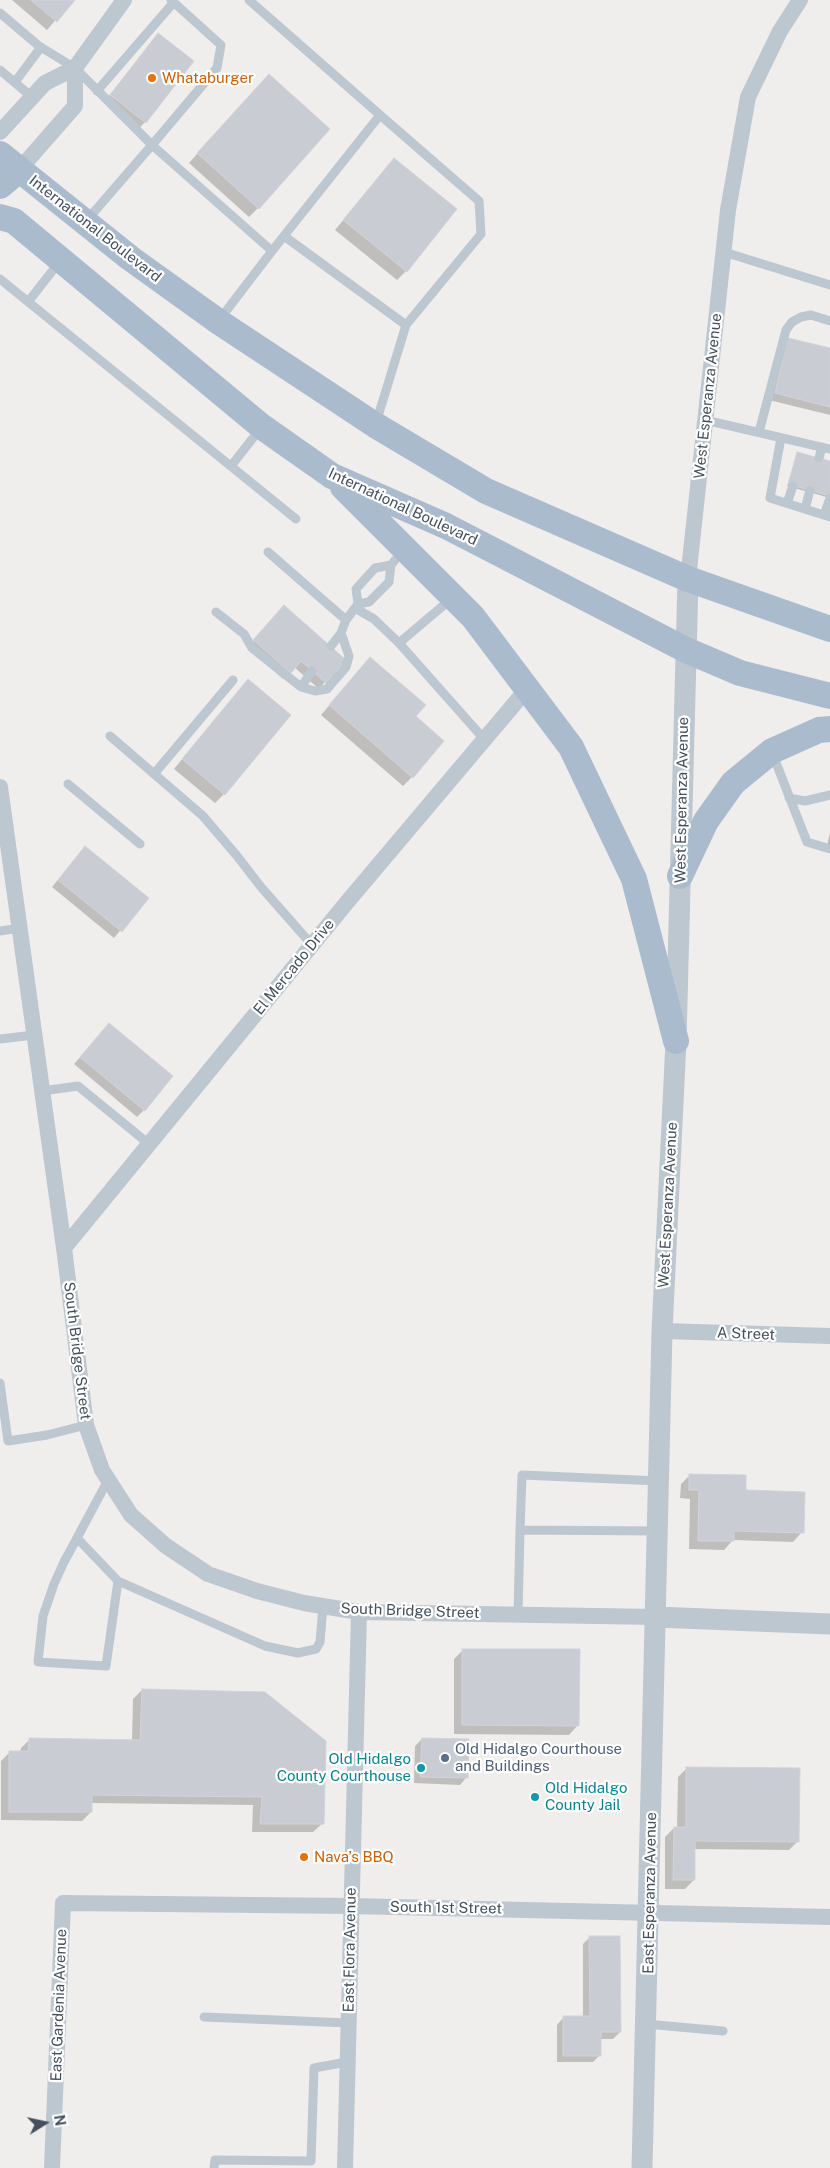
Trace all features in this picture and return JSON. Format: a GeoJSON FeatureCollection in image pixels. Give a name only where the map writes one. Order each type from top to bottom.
{"type":"FeatureCollection","features":[{"type":"Feature","properties":{"kind":"main road","name":"International Boulevard"},"geometry":{"type":"LineString","coordinates":[[6,170],[85,222],[130,258],[219,322],[375,425],[486,491],[688,579],[830,629]]}},
{"type":"Feature","properties":{"kind":"main road","name":"International Boulevard"},"geometry":{"type":"LineString","coordinates":[[0,217],[14,221],[261,426],[332,476],[446,526],[686,650],[740,673],[830,696]]}},
{"type":"Feature","properties":{"kind":"main road"},"geometry":{"type":"LineString","coordinates":[[332,476],[398,556],[454,597],[473,617],[571,747],[634,879],[676,1041]]}},
{"type":"Feature","properties":{"kind":"main road"},"geometry":{"type":"LineString","coordinates":[[680,876],[706,821],[732,783],[772,751],[819,730],[830,729]]}},
{"type":"Feature","properties":{"kind":"street"},"geometry":{"type":"LineString","coordinates":[[0,132],[45,83],[75,68],[124,0]]}},
{"type":"Feature","properties":{"kind":"street","name":"West Esperanza Avenue"},"geometry":{"type":"LineString","coordinates":[[656,1617],[662,1331],[676,1041],[688,579],[728,210],[748,98],[780,31],[800,0]]}},
{"type":"Feature","properties":{"kind":"street"},"geometry":{"type":"LineString","coordinates":[[6,170],[75,106],[75,68]]}},
{"type":"Feature","properties":{"kind":"street","name":"El Mercado Drive"},"geometry":{"type":"LineString","coordinates":[[64,1248],[312,945],[527,689]]}},
{"type":"Feature","properties":{"kind":"street","name":"South Bridge Street"},"geometry":{"type":"LineString","coordinates":[[0,787],[6,872],[20,928],[86,1425],[102,1470],[131,1515],[166,1546],[208,1574],[257,1591],[359,1612],[656,1617],[830,1624]]}},
{"type":"Feature","properties":{"kind":"street","name":"A Street"},"geometry":{"type":"LineString","coordinates":[[662,1331],[830,1336]]}},
{"type":"Feature","properties":{"kind":"street","name":"East Flora Avenue"},"geometry":{"type":"LineString","coordinates":[[345,2168],[359,1612]]}},
{"type":"Feature","properties":{"kind":"street","name":"East Esperanza Avenue"},"geometry":{"type":"LineString","coordinates":[[642,2168],[656,1617]]}},
{"type":"Feature","properties":{"kind":"street","name":"South 1st Street"},"geometry":{"type":"LineString","coordinates":[[63,1902],[351,1906],[830,1917]]}},
{"type":"Feature","properties":{"kind":"street","name":"East Gardenia Avenue"},"geometry":{"type":"LineString","coordinates":[[52,2168],[63,1902]]}},
{"type":"Feature","properties":{"kind":"lane"},"geometry":{"type":"LineString","coordinates":[[249,0],[479,201],[480,234],[406,325],[375,425]]}},
{"type":"Feature","properties":{"kind":"lane"},"geometry":{"type":"LineString","coordinates":[[85,222],[217,68],[221,45],[172,1],[98,91]]}},
{"type":"Feature","properties":{"kind":"lane"},"geometry":{"type":"LineString","coordinates":[[0,13],[41,47],[75,68],[152,146],[272,251]]}},
{"type":"Feature","properties":{"kind":"lane"},"geometry":{"type":"LineString","coordinates":[[15,82],[41,47]]}},
{"type":"Feature","properties":{"kind":"lane"},"geometry":{"type":"LineString","coordinates":[[0,70],[32,97]]}},
{"type":"Feature","properties":{"kind":"lane"},"geometry":{"type":"LineString","coordinates":[[219,322],[272,251],[380,115]]}},
{"type":"Feature","properties":{"kind":"lane"},"geometry":{"type":"LineString","coordinates":[[284,236],[406,325]]}},
{"type":"Feature","properties":{"kind":"lane"},"geometry":{"type":"LineString","coordinates":[[724,252],[830,284]]}},
{"type":"Feature","properties":{"kind":"lane"},"geometry":{"type":"LineString","coordinates":[[28,302],[61,260]]}},
{"type":"Feature","properties":{"kind":"lane"},"geometry":{"type":"LineString","coordinates":[[0,279],[296,519]]}},
{"type":"Feature","properties":{"kind":"lane"},"geometry":{"type":"LineString","coordinates":[[759,432],[786,330],[792,322],[801,317],[811,315],[830,321]]}},
{"type":"Feature","properties":{"kind":"lane"},"geometry":{"type":"LineString","coordinates":[[705,420],[826,448],[820,458]]}},
{"type":"Feature","properties":{"kind":"lane"},"geometry":{"type":"LineString","coordinates":[[231,466],[261,426]]}},
{"type":"Feature","properties":{"kind":"lane"},"geometry":{"type":"LineString","coordinates":[[781,438],[770,498],[827,516],[830,498]]}},
{"type":"Feature","properties":{"kind":"lane"},"geometry":{"type":"LineString","coordinates":[[803,453],[805,443]]}},
{"type":"Feature","properties":{"kind":"lane"},"geometry":{"type":"LineString","coordinates":[[787,503],[793,486]]}},
{"type":"Feature","properties":{"kind":"lane"},"geometry":{"type":"LineString","coordinates":[[805,509],[810,490]]}},
{"type":"Feature","properties":{"kind":"lane"},"geometry":{"type":"LineString","coordinates":[[268,552],[346,620]]}},
{"type":"Feature","properties":{"kind":"lane"},"geometry":{"type":"LineString","coordinates":[[331,646],[341,633],[346,620],[357,606],[369,602],[389,582],[398,556]]}},
{"type":"Feature","properties":{"kind":"lane"},"geometry":{"type":"LineString","coordinates":[[398,556],[375,568],[356,589],[357,606],[399,643],[484,739]]}},
{"type":"Feature","properties":{"kind":"lane"},"geometry":{"type":"LineString","coordinates":[[399,643],[454,597]]}},
{"type":"Feature","properties":{"kind":"lane"},"geometry":{"type":"LineString","coordinates":[[216,612],[244,634],[252,648],[301,687],[315,691],[327,688],[346,667],[349,656],[341,633]]}},
{"type":"Feature","properties":{"kind":"lane"},"geometry":{"type":"LineString","coordinates":[[301,687],[312,671]]}},
{"type":"Feature","properties":{"kind":"lane"},"geometry":{"type":"LineString","coordinates":[[154,774],[232,680]]}},
{"type":"Feature","properties":{"kind":"lane"},"geometry":{"type":"LineString","coordinates":[[110,736],[203,816],[238,856],[260,887],[312,945]]}},
{"type":"Feature","properties":{"kind":"lane"},"geometry":{"type":"LineString","coordinates":[[772,751],[807,842],[830,849]]}},
{"type":"Feature","properties":{"kind":"lane"},"geometry":{"type":"LineString","coordinates":[[68,784],[140,844]]}},
{"type":"Feature","properties":{"kind":"lane"},"geometry":{"type":"LineString","coordinates":[[789,798],[805,801],[830,795]]}},
{"type":"Feature","properties":{"kind":"lane"},"geometry":{"type":"LineString","coordinates":[[0,931],[20,928]]}},
{"type":"Feature","properties":{"kind":"lane"},"geometry":{"type":"LineString","coordinates":[[0,1039],[34,1034]]}},
{"type":"Feature","properties":{"kind":"lane"},"geometry":{"type":"LineString","coordinates":[[42,1091],[78,1086],[149,1144]]}},
{"type":"Feature","properties":{"kind":"lane"},"geometry":{"type":"LineString","coordinates":[[0,1383],[8,1441],[47,1435],[86,1425]]}},
{"type":"Feature","properties":{"kind":"lane"},"geometry":{"type":"LineString","coordinates":[[518,1615],[522,1475],[659,1481]]}},
{"type":"Feature","properties":{"kind":"lane"},"geometry":{"type":"LineString","coordinates":[[108,1480],[76,1538],[54,1584],[43,1616],[38,1662],[106,1666],[118,1581]]}},
{"type":"Feature","properties":{"kind":"lane"},"geometry":{"type":"LineString","coordinates":[[520,1530],[658,1531]]}},
{"type":"Feature","properties":{"kind":"lane"},"geometry":{"type":"LineString","coordinates":[[76,1538],[118,1581],[265,1646],[298,1653],[316,1649],[320,1642],[323,1606]]}},
{"type":"Feature","properties":{"kind":"lane"},"geometry":{"type":"LineString","coordinates":[[204,2018],[348,2023]]}},
{"type":"Feature","properties":{"kind":"lane"},"geometry":{"type":"LineString","coordinates":[[646,2024],[723,2031]]}},
{"type":"Feature","properties":{"kind":"lane"},"geometry":{"type":"LineString","coordinates":[[214,2168],[215,2160],[311,2161],[314,2068],[347,2062]]}},
{"type":"Feature","properties":{"kind":"building"},"geometry":{"type":"Polygon","coordinates":[[[31,0],[75,0],[57,22],[31,0]]]}},
{"type":"Feature","properties":{"kind":"building","name":"Whataburger"},"geometry":{"type":"Polygon","coordinates":[[[158,33],[194,61],[146,123],[110,95],[158,33]]]}},
{"type":"Feature","properties":{"kind":"building"},"geometry":{"type":"Polygon","coordinates":[[[269,74],[330,129],[259,209],[197,153],[269,74]]]}},
{"type":"Feature","properties":{"kind":"building"},"geometry":{"type":"Polygon","coordinates":[[[394,158],[457,209],[407,272],[343,220],[394,158]]]}},
{"type":"Feature","properties":{"kind":"building"},"geometry":{"type":"Polygon","coordinates":[[[788,338],[830,348],[830,407],[775,393],[788,338]]]}},
{"type":"Feature","properties":{"kind":"building"},"geometry":{"type":"Polygon","coordinates":[[[797,452],[830,461],[830,496],[788,484],[797,452]]]}},
{"type":"Feature","properties":{"kind":"building"},"geometry":{"type":"Polygon","coordinates":[[[284,605],[346,660],[326,683],[301,661],[291,673],[253,640],[284,605]]]}},
{"type":"Feature","properties":{"kind":"building"},"geometry":{"type":"Polygon","coordinates":[[[370,657],[426,705],[416,716],[444,741],[413,778],[329,705],[370,657]]]}},
{"type":"Feature","properties":{"kind":"building"},"geometry":{"type":"Polygon","coordinates":[[[248,679],[291,715],[225,795],[182,759],[248,679]]]}},
{"type":"Feature","properties":{"kind":"building"},"geometry":{"type":"Polygon","coordinates":[[[85,846],[149,898],[122,932],[58,880],[85,846]]]}},
{"type":"Feature","properties":{"kind":"building"},"geometry":{"type":"Polygon","coordinates":[[[109,1023],[173,1076],[145,1111],[80,1057],[109,1023]]]}},
{"type":"Feature","properties":{"kind":"building"},"geometry":{"type":"Polygon","coordinates":[[[689,1474],[746,1475],[746,1490],[805,1492],[804,1533],[734,1531],[734,1541],[698,1541],[699,1490],[689,1490],[689,1474]]]}},
{"type":"Feature","properties":{"kind":"building"},"geometry":{"type":"Polygon","coordinates":[[[462,1649],[580,1649],[579,1726],[462,1725],[462,1649]]]}},
{"type":"Feature","properties":{"kind":"building"},"geometry":{"type":"Polygon","coordinates":[[[142,1689],[265,1692],[326,1741],[324,1824],[260,1824],[262,1797],[92,1795],[92,1812],[9,1812],[9,1751],[28,1751],[29,1738],[140,1740],[142,1689]]]}},
{"type":"Feature","properties":{"kind":"building","name":"Old Hidalgo Courthouse and Buildings"},"geometry":{"type":"Polygon","coordinates":[[[422,1738],[469,1739],[468,1778],[420,1777],[422,1738]]]}},
{"type":"Feature","properties":{"kind":"building"},"geometry":{"type":"Polygon","coordinates":[[[686,1767],[800,1768],[799,1842],[695,1841],[695,1880],[673,1880],[674,1827],[686,1827],[686,1767]]]}},
{"type":"Feature","properties":{"kind":"building"},"geometry":{"type":"Polygon","coordinates":[[[589,1936],[620,1936],[621,2032],[601,2032],[601,2056],[563,2056],[563,2016],[590,2016],[589,1936]]]}},
{"type":"Feature","properties":{"kind":"place","name":"Whataburger"},"geometry":{"type":"Point","coordinates":[152,78]}},
{"type":"Feature","properties":{"kind":"place","name":"Old Hidalgo Courthouse and Buildings"},"geometry":{"type":"Point","coordinates":[445,1758]}},
{"type":"Feature","properties":{"kind":"place","name":"Old Hidalgo County Courthouse"},"geometry":{"type":"Point","coordinates":[421,1768]}},
{"type":"Feature","properties":{"kind":"place","name":"Old Hidalgo County Jail"},"geometry":{"type":"Point","coordinates":[535,1797]}},
{"type":"Feature","properties":{"kind":"place","name":"Nava’s BBQ"},"geometry":{"type":"Point","coordinates":[304,1857]}}]}
